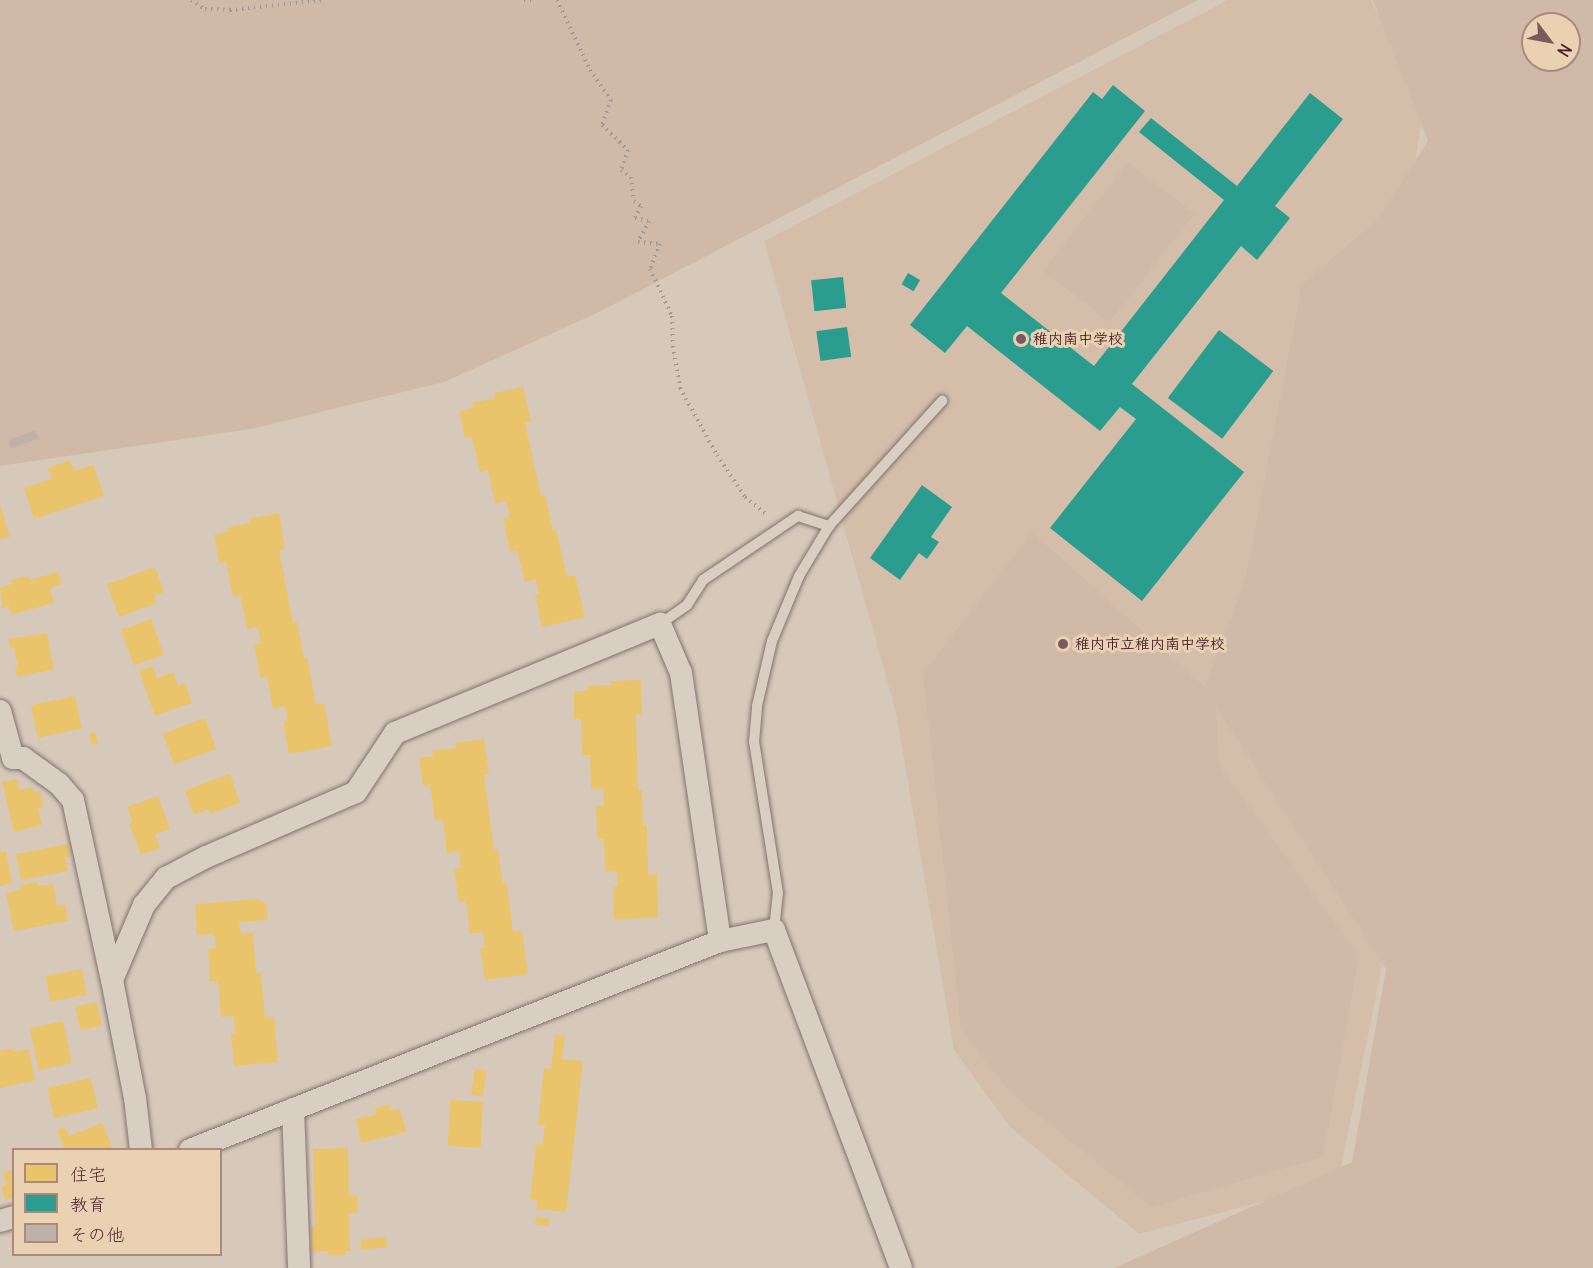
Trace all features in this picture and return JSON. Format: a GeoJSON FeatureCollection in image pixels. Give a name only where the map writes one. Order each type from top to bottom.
{"type":"FeatureCollection","features":[{"type":"Feature","properties":{"kind":"street"},"geometry":{"type":"LineString","coordinates":[[112,980],[144,905],[166,878],[206,857],[356,792],[395,733],[660,624],[681,673],[720,941]]}},
{"type":"Feature","properties":{"kind":"street"},"geometry":{"type":"LineString","coordinates":[[0,711],[6,758],[23,758],[59,784],[73,800],[112,980],[135,1098],[141,1148]]}},
{"type":"Feature","properties":{"kind":"street"},"geometry":{"type":"LineString","coordinates":[[193,1148],[720,941],[774,930],[901,1268]]}},
{"type":"Feature","properties":{"kind":"street"},"geometry":{"type":"LineString","coordinates":[[293,1109],[299,1268]]}},
{"type":"Feature","properties":{"kind":"lane"},"geometry":{"type":"LineString","coordinates":[[774,930],[778,893],[754,742],[757,706],[772,641],[799,576],[830,526],[942,401]]}},
{"type":"Feature","properties":{"kind":"lane"},"geometry":{"type":"LineString","coordinates":[[660,624],[687,605],[703,580],[798,516],[830,526]]}},
{"type":"Feature","properties":{"kind":"path"},"geometry":{"type":"LineString","coordinates":[[192,0],[205,9],[230,10],[323,0]]}},
{"type":"Feature","properties":{"kind":"path"},"geometry":{"type":"LineString","coordinates":[[524,0],[533,0]]}},
{"type":"Feature","properties":{"kind":"path"},"geometry":{"type":"LineString","coordinates":[[557,0],[590,70],[611,100],[602,125],[628,150],[621,170],[631,177],[634,201],[640,206],[635,218],[649,221],[638,242],[660,244],[650,268],[672,316],[673,346],[680,387],[717,455],[745,497],[781,527]]}},
{"type":"Feature","properties":{"kind":"shaded area"},"geometry":{"type":"Polygon","coordinates":[[[0,0],[1198,0],[595,314],[444,382],[251,429],[0,466],[0,0]]]}},
{"type":"Feature","properties":{"kind":"shaded area","name":"稚内市立稚内南中学校"},"geometry":{"type":"Polygon","coordinates":[[[1228,0],[1370,0],[1426,93],[1403,237],[1384,957],[1338,1182],[1139,1234],[1010,1127],[954,1050],[896,713],[764,241],[1228,0]]]}},
{"type":"Feature","properties":{"kind":"shaded area"},"geometry":{"type":"Polygon","coordinates":[[[1373,0],[1593,0],[1593,1268],[1114,1268],[1352,1162],[1386,969],[1216,707],[1219,765],[1359,956],[1323,1157],[1152,1207],[1010,1093],[961,1029],[923,673],[1032,532],[1205,687],[1246,576],[1302,284],[1377,220],[1428,141],[1373,0]]]}},
{"type":"Feature","properties":{"kind":"shaded area"},"geometry":{"type":"Polygon","coordinates":[[[1128,162],[1194,214],[1109,322],[1043,271],[1128,162]]]}},
{"type":"Feature","properties":{"kind":"building: 住宅"},"geometry":{"type":"Polygon","coordinates":[[[523,387],[531,421],[525,423],[541,496],[545,495],[567,577],[575,575],[585,617],[542,627],[535,595],[539,594],[536,580],[525,582],[517,550],[510,552],[503,518],[510,517],[506,501],[495,503],[488,470],[480,472],[472,437],[465,438],[459,411],[473,408],[472,403],[495,398],[494,393],[523,387]]]}},
{"type":"Feature","properties":{"kind":"building: 住宅"},"geometry":{"type":"Polygon","coordinates":[[[70,460],[74,471],[93,465],[104,496],[34,519],[24,488],[52,479],[48,468],[70,460]]]}},
{"type":"Feature","properties":{"kind":"building: 住宅"},"geometry":{"type":"Polygon","coordinates":[[[0,505],[10,537],[0,539],[0,505]]]}},
{"type":"Feature","properties":{"kind":"building: 住宅"},"geometry":{"type":"Polygon","coordinates":[[[279,513],[285,548],[279,550],[293,623],[297,622],[304,658],[307,657],[316,705],[324,703],[332,746],[289,754],[283,722],[288,721],[285,706],[273,709],[267,676],[260,678],[254,644],[261,643],[258,627],[247,629],[240,595],[233,597],[226,562],[219,563],[214,535],[228,532],[227,528],[250,523],[249,519],[279,513]]]}},
{"type":"Feature","properties":{"kind":"building: 住宅"},"geometry":{"type":"Polygon","coordinates":[[[155,567],[164,592],[154,596],[157,603],[119,617],[107,584],[155,567]]]}},
{"type":"Feature","properties":{"kind":"building: 住宅"},"geometry":{"type":"Polygon","coordinates":[[[58,572],[62,584],[50,588],[54,603],[11,615],[9,606],[2,608],[0,588],[12,584],[11,580],[28,576],[29,580],[58,572]]]}},
{"type":"Feature","properties":{"kind":"building: 住宅"},"geometry":{"type":"Polygon","coordinates":[[[151,619],[164,655],[134,666],[121,630],[151,619]]]}},
{"type":"Feature","properties":{"kind":"building: 住宅"},"geometry":{"type":"Polygon","coordinates":[[[47,633],[54,669],[17,677],[15,668],[18,668],[14,648],[11,649],[8,639],[47,633]]]}},
{"type":"Feature","properties":{"kind":"building: 住宅"},"geometry":{"type":"Polygon","coordinates":[[[153,666],[157,678],[174,672],[178,686],[185,683],[192,703],[155,716],[139,671],[153,666]]]}},
{"type":"Feature","properties":{"kind":"building: 住宅"},"geometry":{"type":"Polygon","coordinates":[[[641,680],[642,715],[636,715],[638,790],[642,790],[643,826],[647,826],[648,875],[657,874],[658,918],[614,919],[613,887],[618,886],[617,871],[605,872],[604,839],[597,839],[596,805],[604,805],[603,788],[591,789],[590,755],[582,755],[581,719],[574,719],[574,691],[587,691],[587,686],[611,685],[611,681],[641,680]]]}},
{"type":"Feature","properties":{"kind":"building: 住宅"},"geometry":{"type":"Polygon","coordinates":[[[75,696],[82,728],[38,738],[31,705],[75,696]]]}},
{"type":"Feature","properties":{"kind":"building: 住宅"},"geometry":{"type":"Polygon","coordinates":[[[205,718],[216,749],[174,764],[163,733],[205,718]]]}},
{"type":"Feature","properties":{"kind":"building: 住宅"},"geometry":{"type":"Polygon","coordinates":[[[95,732],[98,744],[92,745],[89,733],[95,732]]]}},
{"type":"Feature","properties":{"kind":"building: 住宅"},"geometry":{"type":"Polygon","coordinates":[[[484,739],[489,774],[484,775],[494,849],[498,849],[503,884],[507,884],[513,932],[522,931],[528,974],[485,980],[480,948],[485,947],[483,932],[470,934],[466,901],[459,902],[454,869],[461,867],[459,851],[447,853],[443,819],[435,821],[430,785],[423,786],[419,758],[433,756],[432,751],[456,748],[455,743],[484,739]]]}},
{"type":"Feature","properties":{"kind":"building: 住宅"},"geometry":{"type":"Polygon","coordinates":[[[230,774],[240,803],[210,814],[208,809],[194,815],[185,790],[230,774]]]}},
{"type":"Feature","properties":{"kind":"building: 住宅"},"geometry":{"type":"Polygon","coordinates":[[[17,779],[19,790],[33,787],[34,793],[40,791],[44,807],[38,808],[42,825],[14,832],[2,782],[17,779]]]}},
{"type":"Feature","properties":{"kind":"building: 住宅"},"geometry":{"type":"Polygon","coordinates":[[[158,796],[170,829],[155,834],[160,848],[141,855],[129,824],[133,822],[127,807],[158,796]]]}},
{"type":"Feature","properties":{"kind":"building: 住宅"},"geometry":{"type":"Polygon","coordinates":[[[68,844],[70,857],[65,857],[68,871],[21,880],[16,854],[68,844]]]}},
{"type":"Feature","properties":{"kind":"building: 住宅"},"geometry":{"type":"Polygon","coordinates":[[[6,851],[12,883],[0,886],[0,852],[6,851]]]}},
{"type":"Feature","properties":{"kind":"building: 住宅"},"geometry":{"type":"Polygon","coordinates":[[[38,882],[39,886],[53,884],[57,906],[65,904],[68,921],[14,931],[6,893],[21,890],[20,885],[38,882]]]}},
{"type":"Feature","properties":{"kind":"building: 住宅"},"geometry":{"type":"Polygon","coordinates":[[[258,899],[267,905],[268,920],[239,922],[241,934],[253,933],[256,973],[261,973],[265,1018],[274,1017],[278,1062],[234,1066],[231,1034],[235,1033],[234,1016],[221,1017],[218,981],[210,981],[208,949],[216,948],[214,934],[197,935],[195,904],[258,899]]]}},
{"type":"Feature","properties":{"kind":"building: 住宅"},"geometry":{"type":"Polygon","coordinates":[[[82,969],[87,995],[51,1002],[46,976],[82,969]]]}},
{"type":"Feature","properties":{"kind":"building: 住宅"},"geometry":{"type":"Polygon","coordinates":[[[97,1002],[102,1025],[80,1030],[75,1007],[97,1002]]]}},
{"type":"Feature","properties":{"kind":"building: 住宅"},"geometry":{"type":"Polygon","coordinates":[[[63,1021],[72,1063],[39,1070],[30,1028],[63,1021]]]}},
{"type":"Feature","properties":{"kind":"building: 住宅"},"geometry":{"type":"Polygon","coordinates":[[[555,1035],[565,1036],[562,1059],[583,1061],[566,1212],[536,1209],[537,1200],[530,1199],[536,1144],[542,1145],[545,1125],[538,1125],[544,1068],[551,1069],[555,1035]]]}},
{"type":"Feature","properties":{"kind":"building: 住宅"},"geometry":{"type":"Polygon","coordinates":[[[13,1048],[14,1052],[29,1049],[35,1080],[0,1088],[0,1051],[13,1048]]]}},
{"type":"Feature","properties":{"kind":"building: 住宅"},"geometry":{"type":"Polygon","coordinates":[[[475,1069],[487,1071],[483,1097],[471,1095],[475,1069]]]}},
{"type":"Feature","properties":{"kind":"building: 住宅"},"geometry":{"type":"Polygon","coordinates":[[[91,1078],[98,1108],[54,1118],[47,1088],[91,1078]]]}},
{"type":"Feature","properties":{"kind":"building: 住宅"},"geometry":{"type":"Polygon","coordinates":[[[450,1100],[483,1102],[481,1148],[448,1146],[450,1100]]]}},
{"type":"Feature","properties":{"kind":"building: 住宅"},"geometry":{"type":"Polygon","coordinates":[[[389,1104],[391,1111],[400,1109],[406,1132],[361,1143],[356,1119],[377,1114],[375,1108],[389,1104]]]}},
{"type":"Feature","properties":{"kind":"building: 住宅"},"geometry":{"type":"Polygon","coordinates":[[[102,1123],[112,1148],[64,1148],[57,1130],[65,1127],[69,1136],[102,1123]]]}},
{"type":"Feature","properties":{"kind":"building: 住宅"},"geometry":{"type":"Polygon","coordinates":[[[348,1148],[349,1196],[357,1196],[358,1213],[349,1213],[350,1251],[345,1251],[345,1255],[328,1255],[328,1251],[311,1252],[311,1227],[315,1227],[313,1149],[348,1148]]]}},
{"type":"Feature","properties":{"kind":"building: 住宅"},"geometry":{"type":"Polygon","coordinates":[[[12,1170],[12,1198],[6,1200],[1,1187],[7,1184],[3,1173],[12,1170]]]}},
{"type":"Feature","properties":{"kind":"building: 住宅"},"geometry":{"type":"Polygon","coordinates":[[[536,1217],[550,1219],[549,1226],[535,1224],[536,1217]]]}},
{"type":"Feature","properties":{"kind":"building: 住宅"},"geometry":{"type":"Polygon","coordinates":[[[386,1237],[387,1247],[361,1250],[360,1240],[386,1237]]]}},
{"type":"Feature","properties":{"kind":"building: 教育","name":"稚内南中学校"},"geometry":{"type":"Polygon","coordinates":[[[1113,85],[1145,111],[1001,293],[1094,366],[1224,200],[1139,132],[1151,118],[1237,186],[1310,93],[1343,119],[1275,206],[1290,218],[1257,260],[1241,246],[1132,384],[1244,472],[1142,601],[1050,528],[1136,419],[1120,407],[1100,431],[967,326],[945,353],[910,325],[1093,92],[1102,99],[1113,85]]]}},
{"type":"Feature","properties":{"kind":"building: 教育"},"geometry":{"type":"Polygon","coordinates":[[[908,273],[920,280],[914,291],[902,284],[908,273]]]}},
{"type":"Feature","properties":{"kind":"building: 教育"},"geometry":{"type":"Polygon","coordinates":[[[843,277],[846,308],[814,311],[811,280],[843,277]]]}},
{"type":"Feature","properties":{"kind":"building: 教育"},"geometry":{"type":"Polygon","coordinates":[[[847,327],[851,357],[820,361],[816,331],[847,327]]]}},
{"type":"Feature","properties":{"kind":"building: 教育"},"geometry":{"type":"Polygon","coordinates":[[[1219,330],[1273,371],[1222,439],[1168,398],[1219,330]]]}},
{"type":"Feature","properties":{"kind":"building: 教育"},"geometry":{"type":"Polygon","coordinates":[[[922,485],[952,507],[931,537],[939,542],[927,559],[919,553],[900,580],[870,558],[922,485]]]}},
{"type":"Feature","properties":{"kind":"building: その他"},"geometry":{"type":"Polygon","coordinates":[[[35,430],[38,438],[11,449],[8,440],[35,430]]]}},
{"type":"Feature","properties":{"kind":"place","name":"稚内南中学校"},"geometry":{"type":"Point","coordinates":[1021,339]}},
{"type":"Feature","properties":{"kind":"place","name":"稚内市立稚内南中学校"},"geometry":{"type":"Point","coordinates":[1063,644]}}]}
